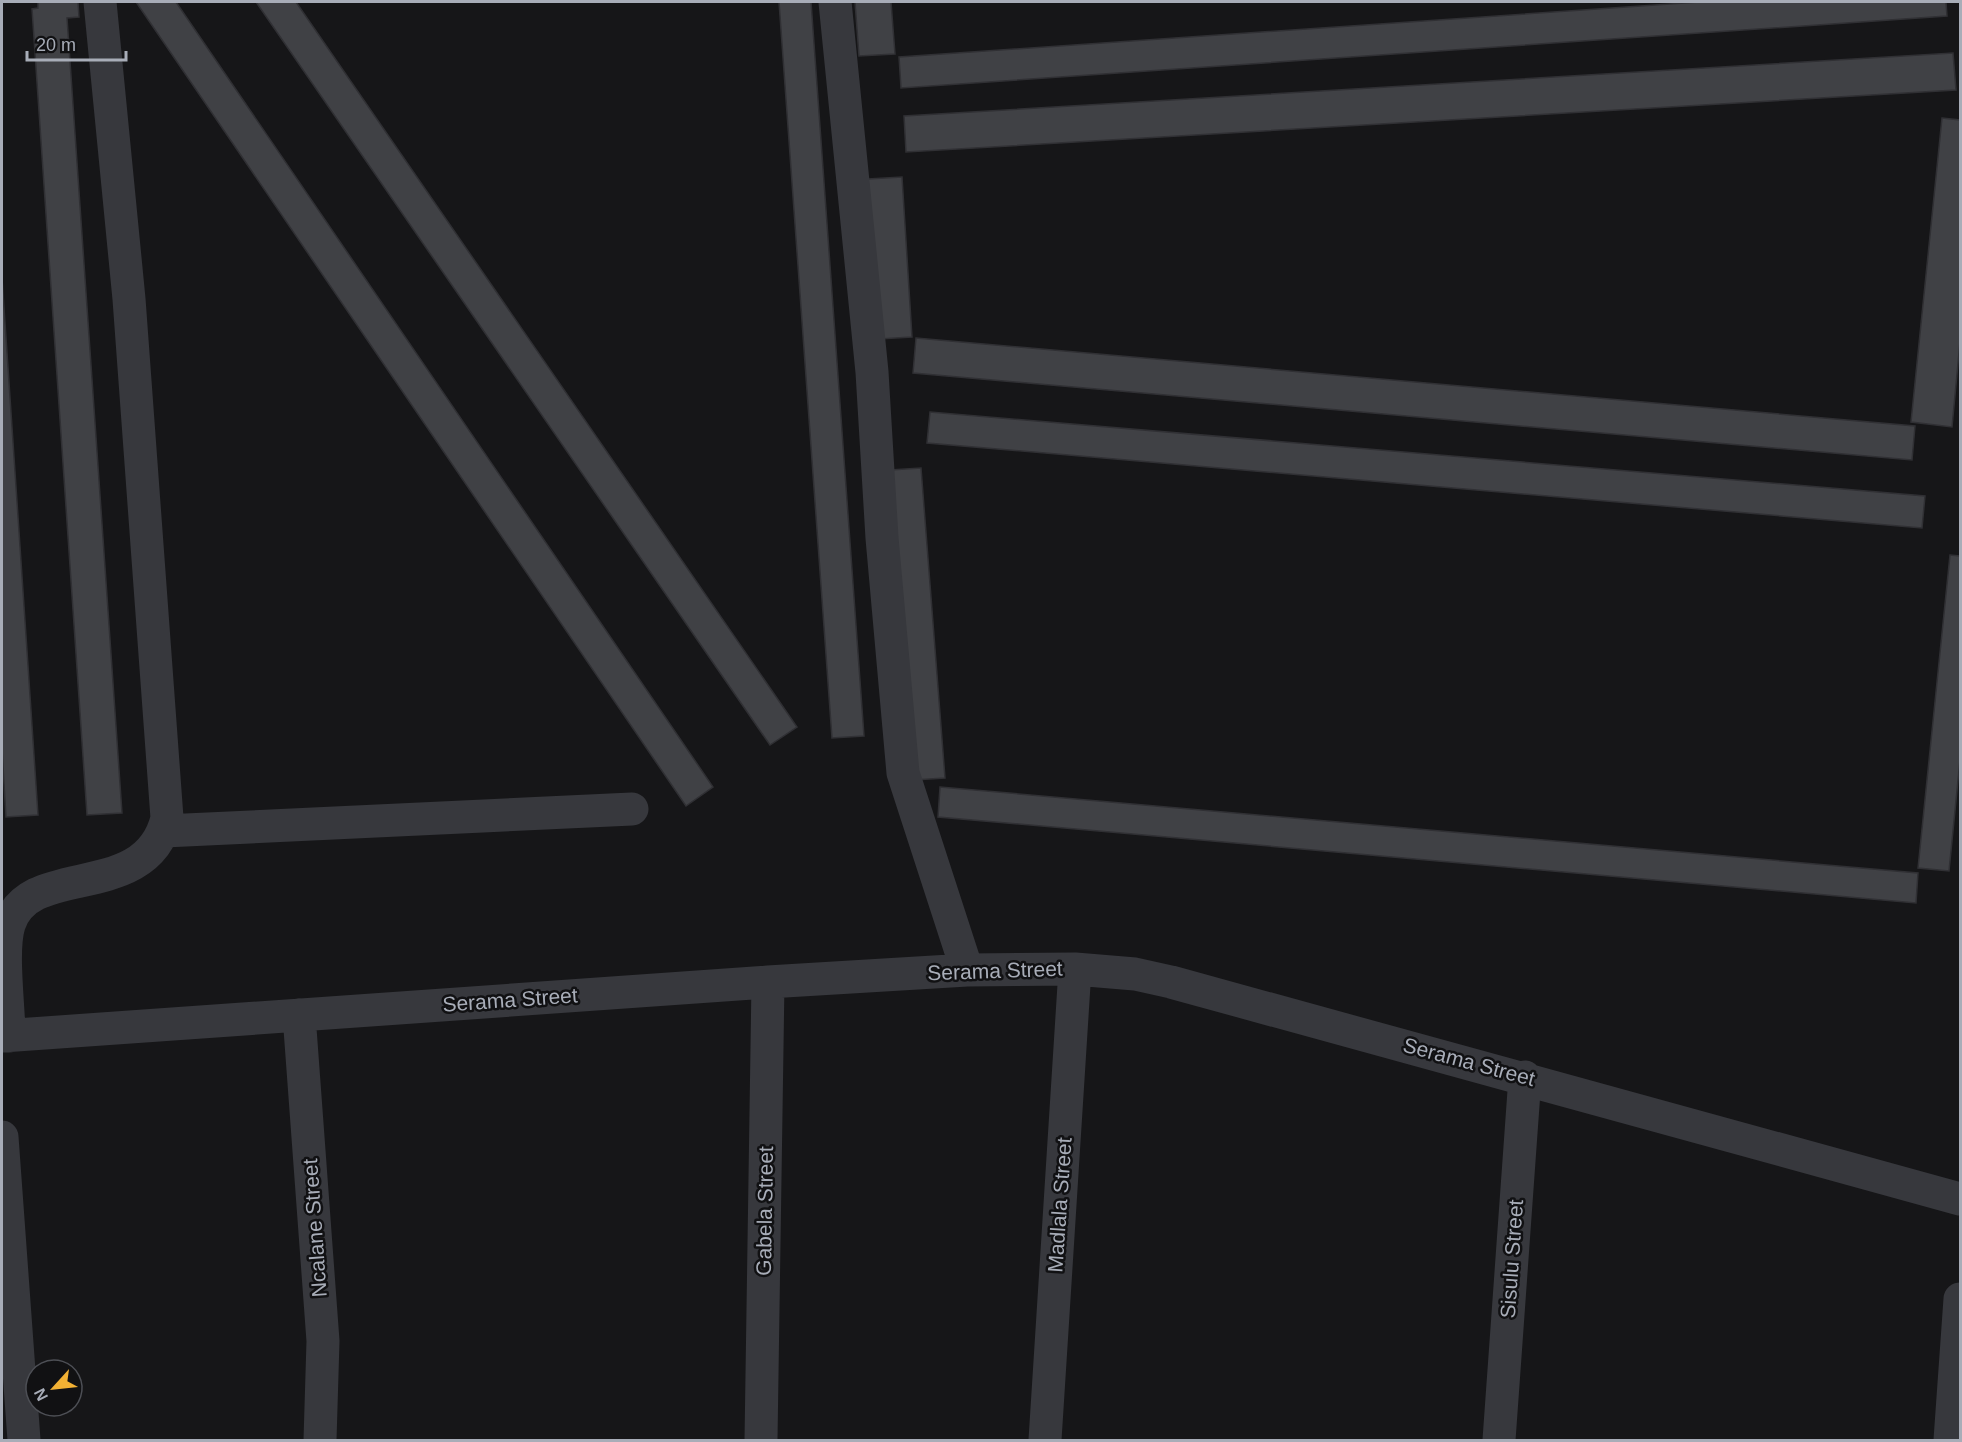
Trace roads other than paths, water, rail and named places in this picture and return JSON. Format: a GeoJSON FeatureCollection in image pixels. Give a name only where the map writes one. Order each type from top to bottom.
{"type":"FeatureCollection","features":[{"type":"Feature","properties":{"kind":"street"},"geometry":{"type":"LineString","coordinates":[[5,1036],[7,942],[14,915],[24,903],[46,891],[130,867],[146,857],[164,831],[167,818],[129,298],[100,2]]}},
{"type":"Feature","properties":{"kind":"street"},"geometry":{"type":"LineString","coordinates":[[835,2],[872,372],[882,538],[903,773],[967,970]]}},
{"type":"Feature","properties":{"kind":"street"},"geometry":{"type":"LineString","coordinates":[[164,831],[632,809]]}},
{"type":"Feature","properties":{"kind":"street","name":"Serama Street"},"geometry":{"type":"LineString","coordinates":[[5,1036],[967,970],[1075,969],[1135,974],[1525,1077],[1960,1199]]}},
{"type":"Feature","properties":{"kind":"street","name":"Madlala Street"},"geometry":{"type":"LineString","coordinates":[[1045,1440],[1075,969]]}},
{"type":"Feature","properties":{"kind":"street","name":"Gabela Street"},"geometry":{"type":"LineString","coordinates":[[761,1440],[768,982]]}},
{"type":"Feature","properties":{"kind":"street","name":"Ncalane Street"},"geometry":{"type":"LineString","coordinates":[[299,1016],[323,1341],[320,1440]]}},
{"type":"Feature","properties":{"kind":"street","name":"Sisulu Street"},"geometry":{"type":"LineString","coordinates":[[1499,1440],[1525,1077]]}},
{"type":"Feature","properties":{"kind":"street"},"geometry":{"type":"LineString","coordinates":[[2,1137],[24,1440]]}},
{"type":"Feature","properties":{"kind":"street"},"geometry":{"type":"LineString","coordinates":[[1950,1440],[1960,1299]]}}]}
